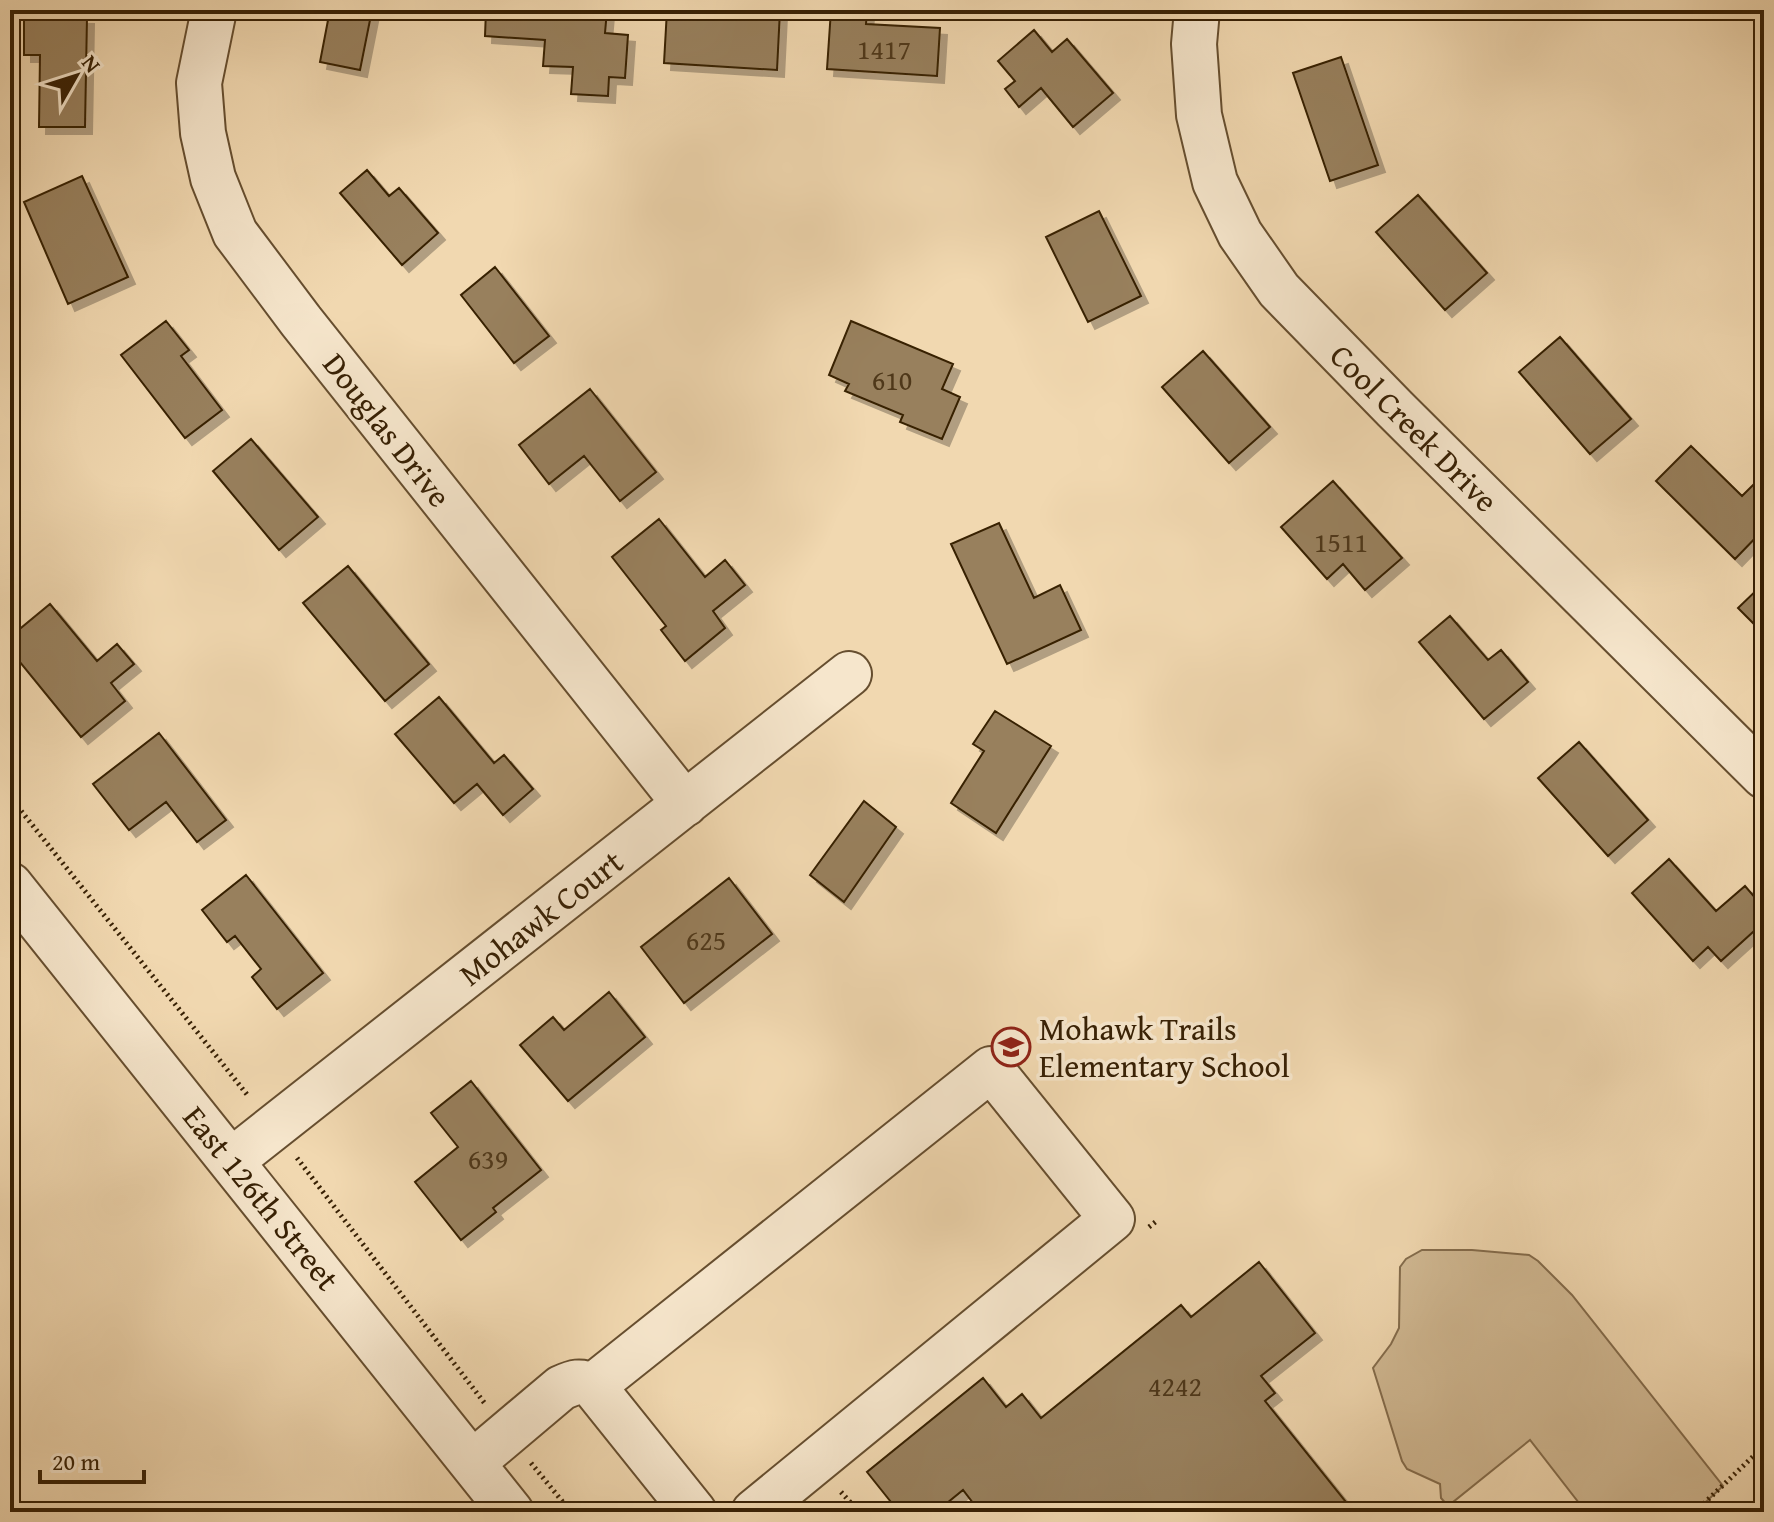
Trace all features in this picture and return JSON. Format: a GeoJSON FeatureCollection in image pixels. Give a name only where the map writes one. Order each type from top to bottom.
{"type":"FeatureCollection","features":[{"type":"Feature","properties":{"kind":"street","name":"Douglas Drive"},"geometry":{"type":"LineString","coordinates":[[214,10],[199,83],[203,133],[213,178],[235,233],[311,334],[685,804]]}},
{"type":"Feature","properties":{"kind":"street","name":"Cool Creek Drive"},"geometry":{"type":"LineString","coordinates":[[1197,10],[1194,44],[1199,115],[1215,182],[1240,234],[1279,290],[1764,776]]}},
{"type":"Feature","properties":{"kind":"street","name":"Mohawk Court"},"geometry":{"type":"LineString","coordinates":[[231,1161],[849,674]]}},
{"type":"Feature","properties":{"kind":"street","name":"East 126th Street"},"geometry":{"type":"LineString","coordinates":[[10,885],[511,1512]]}},
{"type":"Feature","properties":{"kind":"street"},"geometry":{"type":"LineString","coordinates":[[593,1386],[991,1069],[1112,1219],[754,1512]]}},
{"type":"Feature","properties":{"kind":"street"},"geometry":{"type":"LineString","coordinates":[[472,1463],[561,1388],[583,1382],[593,1386],[694,1512]]}},
{"type":"Feature","properties":{"kind":"path"},"geometry":{"type":"LineString","coordinates":[[1695,1512],[1764,1446]]}},
{"type":"Feature","properties":{"kind":"shaded area"},"geometry":{"type":"Polygon","coordinates":[[[1422,1250],[1529,1255],[1538,1261],[1572,1295],[1723,1486],[1695,1512],[1586,1512],[1530,1440],[1448,1506],[1441,1498],[1440,1484],[1407,1469],[1402,1461],[1373,1368],[1399,1328],[1400,1267],[1406,1259],[1422,1250]]]}},
{"type":"Feature","properties":{"kind":"building"},"geometry":{"type":"Polygon","coordinates":[[[318,10],[372,10],[360,70],[320,62],[329,15],[318,13],[318,10]]]}},
{"type":"Feature","properties":{"kind":"building"},"geometry":{"type":"Polygon","coordinates":[[[486,10],[607,10],[605,33],[628,35],[625,78],[609,77],[608,96],[571,94],[573,67],[543,66],[545,40],[485,36],[486,10]]]}},
{"type":"Feature","properties":{"kind":"building"},"geometry":{"type":"Polygon","coordinates":[[[667,10],[780,10],[777,70],[664,63],[667,10]]]}},
{"type":"Feature","properties":{"kind":"building"},"geometry":{"type":"Polygon","coordinates":[[[831,10],[867,11],[866,24],[940,28],[937,76],[827,69],[831,10]]]}},
{"type":"Feature","properties":{"kind":"building"},"geometry":{"type":"Polygon","coordinates":[[[24,16],[87,17],[85,127],[39,127],[40,55],[24,55],[24,16]]]}},
{"type":"Feature","properties":{"kind":"building"},"geometry":{"type":"Polygon","coordinates":[[[1034,30],[1052,52],[1067,39],[1113,93],[1073,127],[1041,88],[1019,107],[1005,89],[1015,81],[998,61],[1034,30]]]}},
{"type":"Feature","properties":{"kind":"building"},"geometry":{"type":"Polygon","coordinates":[[[1341,57],[1378,165],[1330,181],[1293,73],[1341,57]]]}},
{"type":"Feature","properties":{"kind":"building"},"geometry":{"type":"Polygon","coordinates":[[[367,170],[389,196],[399,188],[438,233],[402,265],[340,193],[367,170]]]}},
{"type":"Feature","properties":{"kind":"building"},"geometry":{"type":"Polygon","coordinates":[[[82,176],[128,277],[68,304],[24,202],[82,176]]]}},
{"type":"Feature","properties":{"kind":"building"},"geometry":{"type":"Polygon","coordinates":[[[1418,195],[1487,273],[1445,310],[1376,232],[1418,195]]]}},
{"type":"Feature","properties":{"kind":"building"},"geometry":{"type":"Polygon","coordinates":[[[1099,211],[1141,296],[1088,322],[1046,237],[1099,211]]]}},
{"type":"Feature","properties":{"kind":"building"},"geometry":{"type":"Polygon","coordinates":[[[495,267],[549,336],[514,363],[461,295],[495,267]]]}},
{"type":"Feature","properties":{"kind":"building"},"geometry":{"type":"Polygon","coordinates":[[[166,321],[189,350],[181,356],[222,410],[185,438],[121,355],[166,321]]]}},
{"type":"Feature","properties":{"kind":"building"},"geometry":{"type":"Polygon","coordinates":[[[851,321],[953,364],[942,389],[960,397],[942,439],[900,422],[903,415],[845,391],[849,384],[829,375],[851,321]]]}},
{"type":"Feature","properties":{"kind":"building"},"geometry":{"type":"Polygon","coordinates":[[[1560,337],[1631,419],[1590,454],[1519,372],[1560,337]]]}},
{"type":"Feature","properties":{"kind":"building"},"geometry":{"type":"Polygon","coordinates":[[[1203,351],[1270,427],[1229,463],[1162,387],[1203,351]]]}},
{"type":"Feature","properties":{"kind":"building"},"geometry":{"type":"Polygon","coordinates":[[[590,389],[656,472],[620,501],[584,456],[549,484],[519,445],[590,389]]]}},
{"type":"Feature","properties":{"kind":"building"},"geometry":{"type":"Polygon","coordinates":[[[251,439],[318,517],[279,550],[213,471],[251,439]]]}},
{"type":"Feature","properties":{"kind":"building"},"geometry":{"type":"Polygon","coordinates":[[[1691,446],[1742,496],[1758,480],[1764,485],[1764,529],[1735,559],[1656,481],[1691,446]]]}},
{"type":"Feature","properties":{"kind":"building"},"geometry":{"type":"Polygon","coordinates":[[[1333,481],[1402,558],[1365,590],[1343,564],[1327,579],[1281,527],[1333,481]]]}},
{"type":"Feature","properties":{"kind":"building"},"geometry":{"type":"Polygon","coordinates":[[[659,519],[705,577],[725,560],[745,585],[713,611],[725,628],[685,661],[661,630],[666,626],[612,557],[659,519]]]}},
{"type":"Feature","properties":{"kind":"building"},"geometry":{"type":"Polygon","coordinates":[[[999,523],[1034,598],[1060,585],[1081,630],[1007,664],[951,544],[999,523]]]}},
{"type":"Feature","properties":{"kind":"building"},"geometry":{"type":"Polygon","coordinates":[[[348,566],[429,664],[385,701],[303,603],[348,566]]]}},
{"type":"Feature","properties":{"kind":"building"},"geometry":{"type":"Polygon","coordinates":[[[1764,583],[1764,634],[1738,608],[1764,583]]]}},
{"type":"Feature","properties":{"kind":"building"},"geometry":{"type":"Polygon","coordinates":[[[50,604],[97,661],[117,644],[134,664],[111,683],[125,701],[81,737],[10,650],[10,637],[50,604]]]}},
{"type":"Feature","properties":{"kind":"building"},"geometry":{"type":"Polygon","coordinates":[[[1450,616],[1488,660],[1501,650],[1528,682],[1484,719],[1419,642],[1450,616]]]}},
{"type":"Feature","properties":{"kind":"building"},"geometry":{"type":"Polygon","coordinates":[[[439,697],[494,763],[504,755],[533,789],[503,815],[477,784],[454,803],[395,734],[439,697]]]}},
{"type":"Feature","properties":{"kind":"building"},"geometry":{"type":"Polygon","coordinates":[[[995,711],[1051,746],[996,833],[951,803],[984,751],[973,744],[995,711]]]}},
{"type":"Feature","properties":{"kind":"building"},"geometry":{"type":"Polygon","coordinates":[[[159,733],[226,820],[197,842],[166,802],[129,830],[93,784],[159,733]]]}},
{"type":"Feature","properties":{"kind":"building"},"geometry":{"type":"Polygon","coordinates":[[[1579,742],[1648,820],[1608,856],[1538,778],[1579,742]]]}},
{"type":"Feature","properties":{"kind":"building"},"geometry":{"type":"Polygon","coordinates":[[[864,801],[896,827],[844,902],[810,875],[864,801]]]}},
{"type":"Feature","properties":{"kind":"building"},"geometry":{"type":"Polygon","coordinates":[[[1669,859],[1716,911],[1745,886],[1764,908],[1764,922],[1721,961],[1708,947],[1693,961],[1632,893],[1669,859]]]}},
{"type":"Feature","properties":{"kind":"building"},"geometry":{"type":"Polygon","coordinates":[[[246,875],[323,973],[277,1009],[252,977],[261,969],[235,936],[227,942],[202,910],[246,875]]]}},
{"type":"Feature","properties":{"kind":"building"},"geometry":{"type":"Polygon","coordinates":[[[729,878],[772,934],[684,1003],[641,947],[729,878]]]}},
{"type":"Feature","properties":{"kind":"building"},"geometry":{"type":"Polygon","coordinates":[[[609,992],[645,1037],[568,1101],[520,1045],[553,1017],[564,1030],[609,992]]]}},
{"type":"Feature","properties":{"kind":"building"},"geometry":{"type":"Polygon","coordinates":[[[471,1081],[541,1170],[493,1208],[496,1212],[461,1240],[415,1182],[458,1147],[431,1113],[471,1081]]]}},
{"type":"Feature","properties":{"kind":"building"},"geometry":{"type":"Polygon","coordinates":[[[1259,1262],[1315,1333],[1261,1376],[1275,1393],[1265,1401],[1354,1512],[980,1512],[963,1490],[936,1512],[899,1512],[867,1472],[983,1378],[1006,1407],[1022,1394],[1041,1418],[1181,1305],[1191,1317],[1259,1262]]]}},
{"type":"Feature","properties":{"kind":"place","name":"Mohawk Trails Elementary School"},"geometry":{"type":"Point","coordinates":[1011,1047]}}]}
